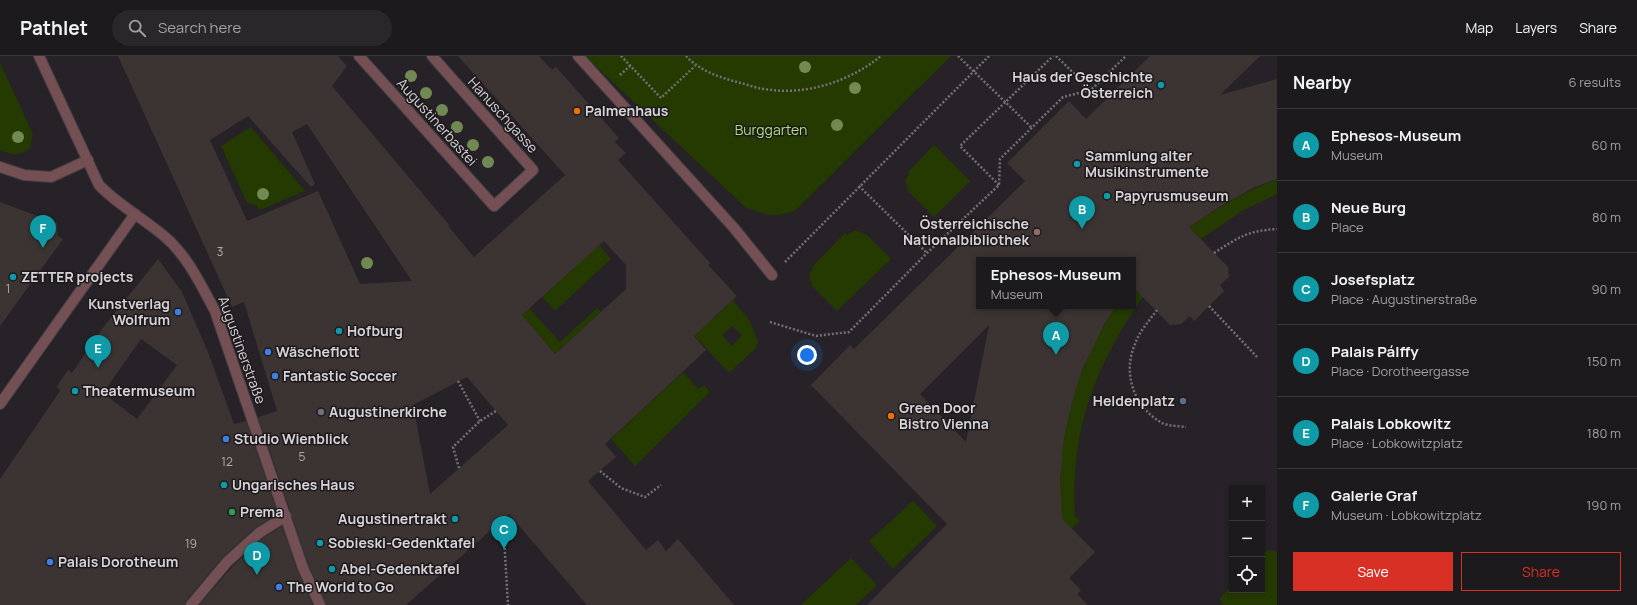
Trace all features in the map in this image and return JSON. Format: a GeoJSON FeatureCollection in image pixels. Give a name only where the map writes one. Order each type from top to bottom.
{"type":"FeatureCollection","features":[{"type":"Feature","properties":{"kind":"street","name":"Augustinerstraße"},"geometry":{"type":"LineString","coordinates":[[39,56],[99,185],[114,200],[165,236],[179,250],[215,311],[303,568],[320,605]]}},
{"type":"Feature","properties":{"kind":"street","name":"Augustinerbastei"},"geometry":{"type":"LineString","coordinates":[[359,56],[494,206]]}},
{"type":"Feature","properties":{"kind":"street","name":"Hanuschgasse"},"geometry":{"type":"LineString","coordinates":[[432,56],[533,170],[494,206]]}},
{"type":"Feature","properties":{"kind":"street"},"geometry":{"type":"LineString","coordinates":[[578,56],[734,228],[772,275]]}},
{"type":"Feature","properties":{"kind":"street"},"geometry":{"type":"LineString","coordinates":[[0,167],[24,175],[51,177],[88,160]]}},
{"type":"Feature","properties":{"kind":"street"},"geometry":{"type":"LineString","coordinates":[[0,404],[135,214]]}},
{"type":"Feature","properties":{"kind":"street"},"geometry":{"type":"LineString","coordinates":[[191,605],[226,562],[259,533],[286,516]]}},
{"type":"Feature","properties":{"kind":"path"},"geometry":{"type":"LineString","coordinates":[[621,56],[661,98],[695,66]]}},
{"type":"Feature","properties":{"kind":"path"},"geometry":{"type":"LineString","coordinates":[[686,56],[695,66],[726,79],[764,89],[801,91],[844,80],[881,56]]}},
{"type":"Feature","properties":{"kind":"path"},"geometry":{"type":"LineString","coordinates":[[958,56],[1032,128]]}},
{"type":"Feature","properties":{"kind":"path"},"geometry":{"type":"LineString","coordinates":[[772,275],[989,56]]}},
{"type":"Feature","properties":{"kind":"path"},"geometry":{"type":"LineString","coordinates":[[999,185],[960,146],[1055,56],[1091,90]]}},
{"type":"Feature","properties":{"kind":"path"},"geometry":{"type":"LineString","coordinates":[[770,322],[816,336],[849,332],[927,253],[999,185],[1000,160],[1063,97],[1091,90],[1126,56]]}},
{"type":"Feature","properties":{"kind":"path"},"geometry":{"type":"LineString","coordinates":[[859,186],[927,253]]}},
{"type":"Feature","properties":{"kind":"path"},"geometry":{"type":"LineString","coordinates":[[1214,253],[1242,235],[1258,230],[1277,229]]}},
{"type":"Feature","properties":{"kind":"path"},"geometry":{"type":"LineString","coordinates":[[1210,306],[1257,357]]}},
{"type":"Feature","properties":{"kind":"path"},"geometry":{"type":"LineString","coordinates":[[1157,310],[1134,344],[1129,375],[1135,395],[1148,413],[1164,424],[1186,427]]}},
{"type":"Feature","properties":{"kind":"path"},"geometry":{"type":"LineString","coordinates":[[458,381],[480,421]]}},
{"type":"Feature","properties":{"kind":"path"},"geometry":{"type":"LineString","coordinates":[[459,468],[453,447],[480,421],[496,411]]}},
{"type":"Feature","properties":{"kind":"path"},"geometry":{"type":"LineString","coordinates":[[600,470],[621,488],[645,497],[661,485]]}},
{"type":"Feature","properties":{"kind":"path"},"geometry":{"type":"LineString","coordinates":[[503,520],[508,605]]}},
{"type":"Feature","properties":{"kind":"green space","name":"Burggarten"},"geometry":{"type":"Polygon","coordinates":[[[585,56],[951,56],[795,211],[780,215],[770,215],[745,207],[585,56]]]}},
{"type":"Feature","properties":{"kind":"green space"},"geometry":{"type":"Polygon","coordinates":[[[0,63],[33,134],[30,148],[18,154],[12,154],[0,150],[0,63]]]}},
{"type":"Feature","properties":{"kind":"green space"},"geometry":{"type":"Polygon","coordinates":[[[251,127],[305,191],[260,210],[256,205],[247,203],[221,146],[251,127]]]}},
{"type":"Feature","properties":{"kind":"green space"},"geometry":{"type":"Polygon","coordinates":[[[934,145],[970,181],[934,217],[907,190],[908,188],[905,181],[909,173],[908,172],[934,145]]]}},
{"type":"Feature","properties":{"kind":"green space"},"geometry":{"type":"Polygon","coordinates":[[[1277,179],[1277,194],[1242,211],[1201,239],[1189,227],[1232,200],[1277,179]]]}},
{"type":"Feature","properties":{"kind":"green space"},"geometry":{"type":"Polygon","coordinates":[[[854,231],[859,231],[864,235],[866,234],[891,259],[837,311],[811,285],[810,274],[813,268],[812,267],[845,233],[847,235],[854,231]]]}},
{"type":"Feature","properties":{"kind":"green space"},"geometry":{"type":"Polygon","coordinates":[[[599,245],[611,259],[555,311],[542,297],[599,245]]]}},
{"type":"Feature","properties":{"kind":"green space"},"geometry":{"type":"Polygon","coordinates":[[[1136,289],[1143,297],[1136,308],[1136,289]]]}},
{"type":"Feature","properties":{"kind":"green space"},"geometry":{"type":"Polygon","coordinates":[[[733,300],[750,321],[758,341],[756,348],[729,373],[692,333],[710,315],[713,319],[733,300]],[[732,326],[722,335],[732,346],[742,335],[732,326]]]}},
{"type":"Feature","properties":{"kind":"green space"},"geometry":{"type":"Polygon","coordinates":[[[529,308],[560,342],[597,308],[601,312],[555,354],[522,315],[529,308]]]}},
{"type":"Feature","properties":{"kind":"green space"},"geometry":{"type":"Polygon","coordinates":[[[1114,309],[1135,309],[1111,348],[1089,400],[1077,455],[1075,516],[1080,521],[1071,529],[1062,526],[1060,486],[1061,457],[1064,434],[1069,411],[1084,367],[1114,309]]]}},
{"type":"Feature","properties":{"kind":"green space"},"geometry":{"type":"Polygon","coordinates":[[[683,372],[698,389],[704,385],[710,392],[635,466],[611,439],[683,372]]]}},
{"type":"Feature","properties":{"kind":"green space"},"geometry":{"type":"Polygon","coordinates":[[[913,501],[937,526],[893,569],[869,541],[913,501]]]}},
{"type":"Feature","properties":{"kind":"green space"},"geometry":{"type":"Polygon","coordinates":[[[1267,550],[1277,552],[1277,605],[1223,605],[1220,600],[1221,597],[1229,588],[1229,593],[1265,593],[1265,552],[1267,550]]]}},
{"type":"Feature","properties":{"kind":"green space"},"geometry":{"type":"Polygon","coordinates":[[[851,558],[877,585],[856,605],[801,605],[851,558]]]}},
{"type":"Feature","properties":{"kind":"building","name":"Hofburg"},"geometry":{"type":"Polygon","coordinates":[[[118,56],[338,56],[347,66],[332,86],[449,225],[449,227],[474,257],[565,175],[458,56],[539,56],[552,70],[556,67],[619,138],[615,142],[626,153],[618,160],[710,263],[708,265],[737,296],[694,336],[706,350],[605,444],[616,457],[588,481],[646,550],[658,540],[666,551],[678,539],[734,605],[587,605],[509,514],[406,605],[326,605],[309,566],[258,417],[277,411],[244,302],[232,307],[118,56]],[[248,116],[210,140],[247,221],[318,191],[360,284],[412,281],[307,124],[292,132],[315,184],[311,187],[248,116]],[[604,241],[522,315],[555,354],[626,289],[626,265],[604,241]],[[467,377],[413,405],[430,494],[508,425],[467,377]]]}},
{"type":"Feature","properties":{"kind":"building"},"geometry":{"type":"Polygon","coordinates":[[[1150,56],[1260,56],[1220,95],[1277,79],[1277,179],[1255,187],[1219,207],[1189,227],[1228,267],[1229,277],[1220,285],[1224,291],[1194,321],[1190,316],[1181,324],[1170,325],[1136,290],[1136,257],[976,257],[976,309],[1114,309],[1104,325],[1082,370],[1072,402],[1064,437],[1060,479],[1062,519],[1095,552],[1069,578],[1081,590],[1077,594],[1088,605],[867,605],[947,524],[811,385],[850,345],[854,349],[1025,181],[1007,163],[1069,101],[1086,119],[1150,56]],[[989,325],[920,394],[966,442],[989,325]]]}},
{"type":"Feature","properties":{"kind":"building"},"geometry":{"type":"Polygon","coordinates":[[[0,202],[40,217],[49,227],[57,222],[58,236],[63,239],[0,326],[0,202]]]}},
{"type":"Feature","properties":{"kind":"building"},"geometry":{"type":"Polygon","coordinates":[[[158,259],[182,292],[208,352],[234,424],[246,421],[278,514],[255,528],[223,557],[186,601],[185,605],[0,605],[0,479],[60,391],[57,386],[68,370],[72,373],[105,325],[158,259]],[[141,339],[103,393],[137,419],[177,365],[141,339]]]}},
{"type":"Feature","properties":{"kind":"building"},"geometry":{"type":"Polygon","coordinates":[[[282,526],[297,570],[313,605],[199,605],[232,567],[263,538],[282,526]]]}},
{"type":"Feature","properties":{"kind":"place","name":"Haus der Geschichte Österreich"},"geometry":{"type":"Point","coordinates":[1161,85]}},
{"type":"Feature","properties":{"kind":"place","name":"Palmenhaus"},"geometry":{"type":"Point","coordinates":[577,111]}},
{"type":"Feature","properties":{"kind":"place","name":"Sammlung alter Musikinstrumente"},"geometry":{"type":"Point","coordinates":[1077,164]}},
{"type":"Feature","properties":{"kind":"place","name":"Papyrusmuseum"},"geometry":{"type":"Point","coordinates":[1107,196]}},
{"type":"Feature","properties":{"kind":"place","name":"Neue Burg"},"geometry":{"type":"Point","coordinates":[1082,229]}},
{"type":"Feature","properties":{"kind":"place","name":"Österreichische Nationalbibliothek"},"geometry":{"type":"Point","coordinates":[1037,232]}},
{"type":"Feature","properties":{"kind":"place","name":"Galerie Graf"},"geometry":{"type":"Point","coordinates":[43,248]}},
{"type":"Feature","properties":{"kind":"place","name":"ZETTER projects"},"geometry":{"type":"Point","coordinates":[13,277]}},
{"type":"Feature","properties":{"kind":"place","name":"Kunstverlag Wolfrum"},"geometry":{"type":"Point","coordinates":[178,312]}},
{"type":"Feature","properties":{"kind":"place","name":"Hofburg"},"geometry":{"type":"Point","coordinates":[339,331]}},
{"type":"Feature","properties":{"kind":"place","name":"Wäscheflott"},"geometry":{"type":"Point","coordinates":[268,352]}},
{"type":"Feature","properties":{"kind":"place","name":"Ephesos-Museum"},"geometry":{"type":"Point","coordinates":[1056,355]}},
{"type":"Feature","properties":{"kind":"place","name":"Palais Lobkowitz"},"geometry":{"type":"Point","coordinates":[98,368]}},
{"type":"Feature","properties":{"kind":"place","name":"Fantastic Soccer"},"geometry":{"type":"Point","coordinates":[275,376]}},
{"type":"Feature","properties":{"kind":"place","name":"Theatermuseum"},"geometry":{"type":"Point","coordinates":[75,391]}},
{"type":"Feature","properties":{"kind":"place","name":"Heldenplatz"},"geometry":{"type":"Point","coordinates":[1183,401]}},
{"type":"Feature","properties":{"kind":"place","name":"Augustinerkirche"},"geometry":{"type":"Point","coordinates":[321,412]}},
{"type":"Feature","properties":{"kind":"place","name":"Green Door Bistro Vienna"},"geometry":{"type":"Point","coordinates":[891,416]}},
{"type":"Feature","properties":{"kind":"place","name":"Studio Wienblick"},"geometry":{"type":"Point","coordinates":[226,439]}},
{"type":"Feature","properties":{"kind":"place","name":"Ungarisches Haus"},"geometry":{"type":"Point","coordinates":[224,485]}},
{"type":"Feature","properties":{"kind":"place","name":"Prema"},"geometry":{"type":"Point","coordinates":[232,512]}},
{"type":"Feature","properties":{"kind":"place","name":"Augustinertrakt"},"geometry":{"type":"Point","coordinates":[455,519]}},
{"type":"Feature","properties":{"kind":"place","name":"Sobieski-Gedenktafel"},"geometry":{"type":"Point","coordinates":[320,543]}},
{"type":"Feature","properties":{"kind":"place","name":"Josefsplatz"},"geometry":{"type":"Point","coordinates":[504,549]}},
{"type":"Feature","properties":{"kind":"place","name":"Palais Dorotheum"},"geometry":{"type":"Point","coordinates":[50,562]}},
{"type":"Feature","properties":{"kind":"place","name":"Abel-Gedenktafel"},"geometry":{"type":"Point","coordinates":[332,569]}},
{"type":"Feature","properties":{"kind":"place","name":"Palais Pálffy"},"geometry":{"type":"Point","coordinates":[257,575]}},
{"type":"Feature","properties":{"kind":"place","name":"The World to Go"},"geometry":{"type":"Point","coordinates":[279,587]}}]}
